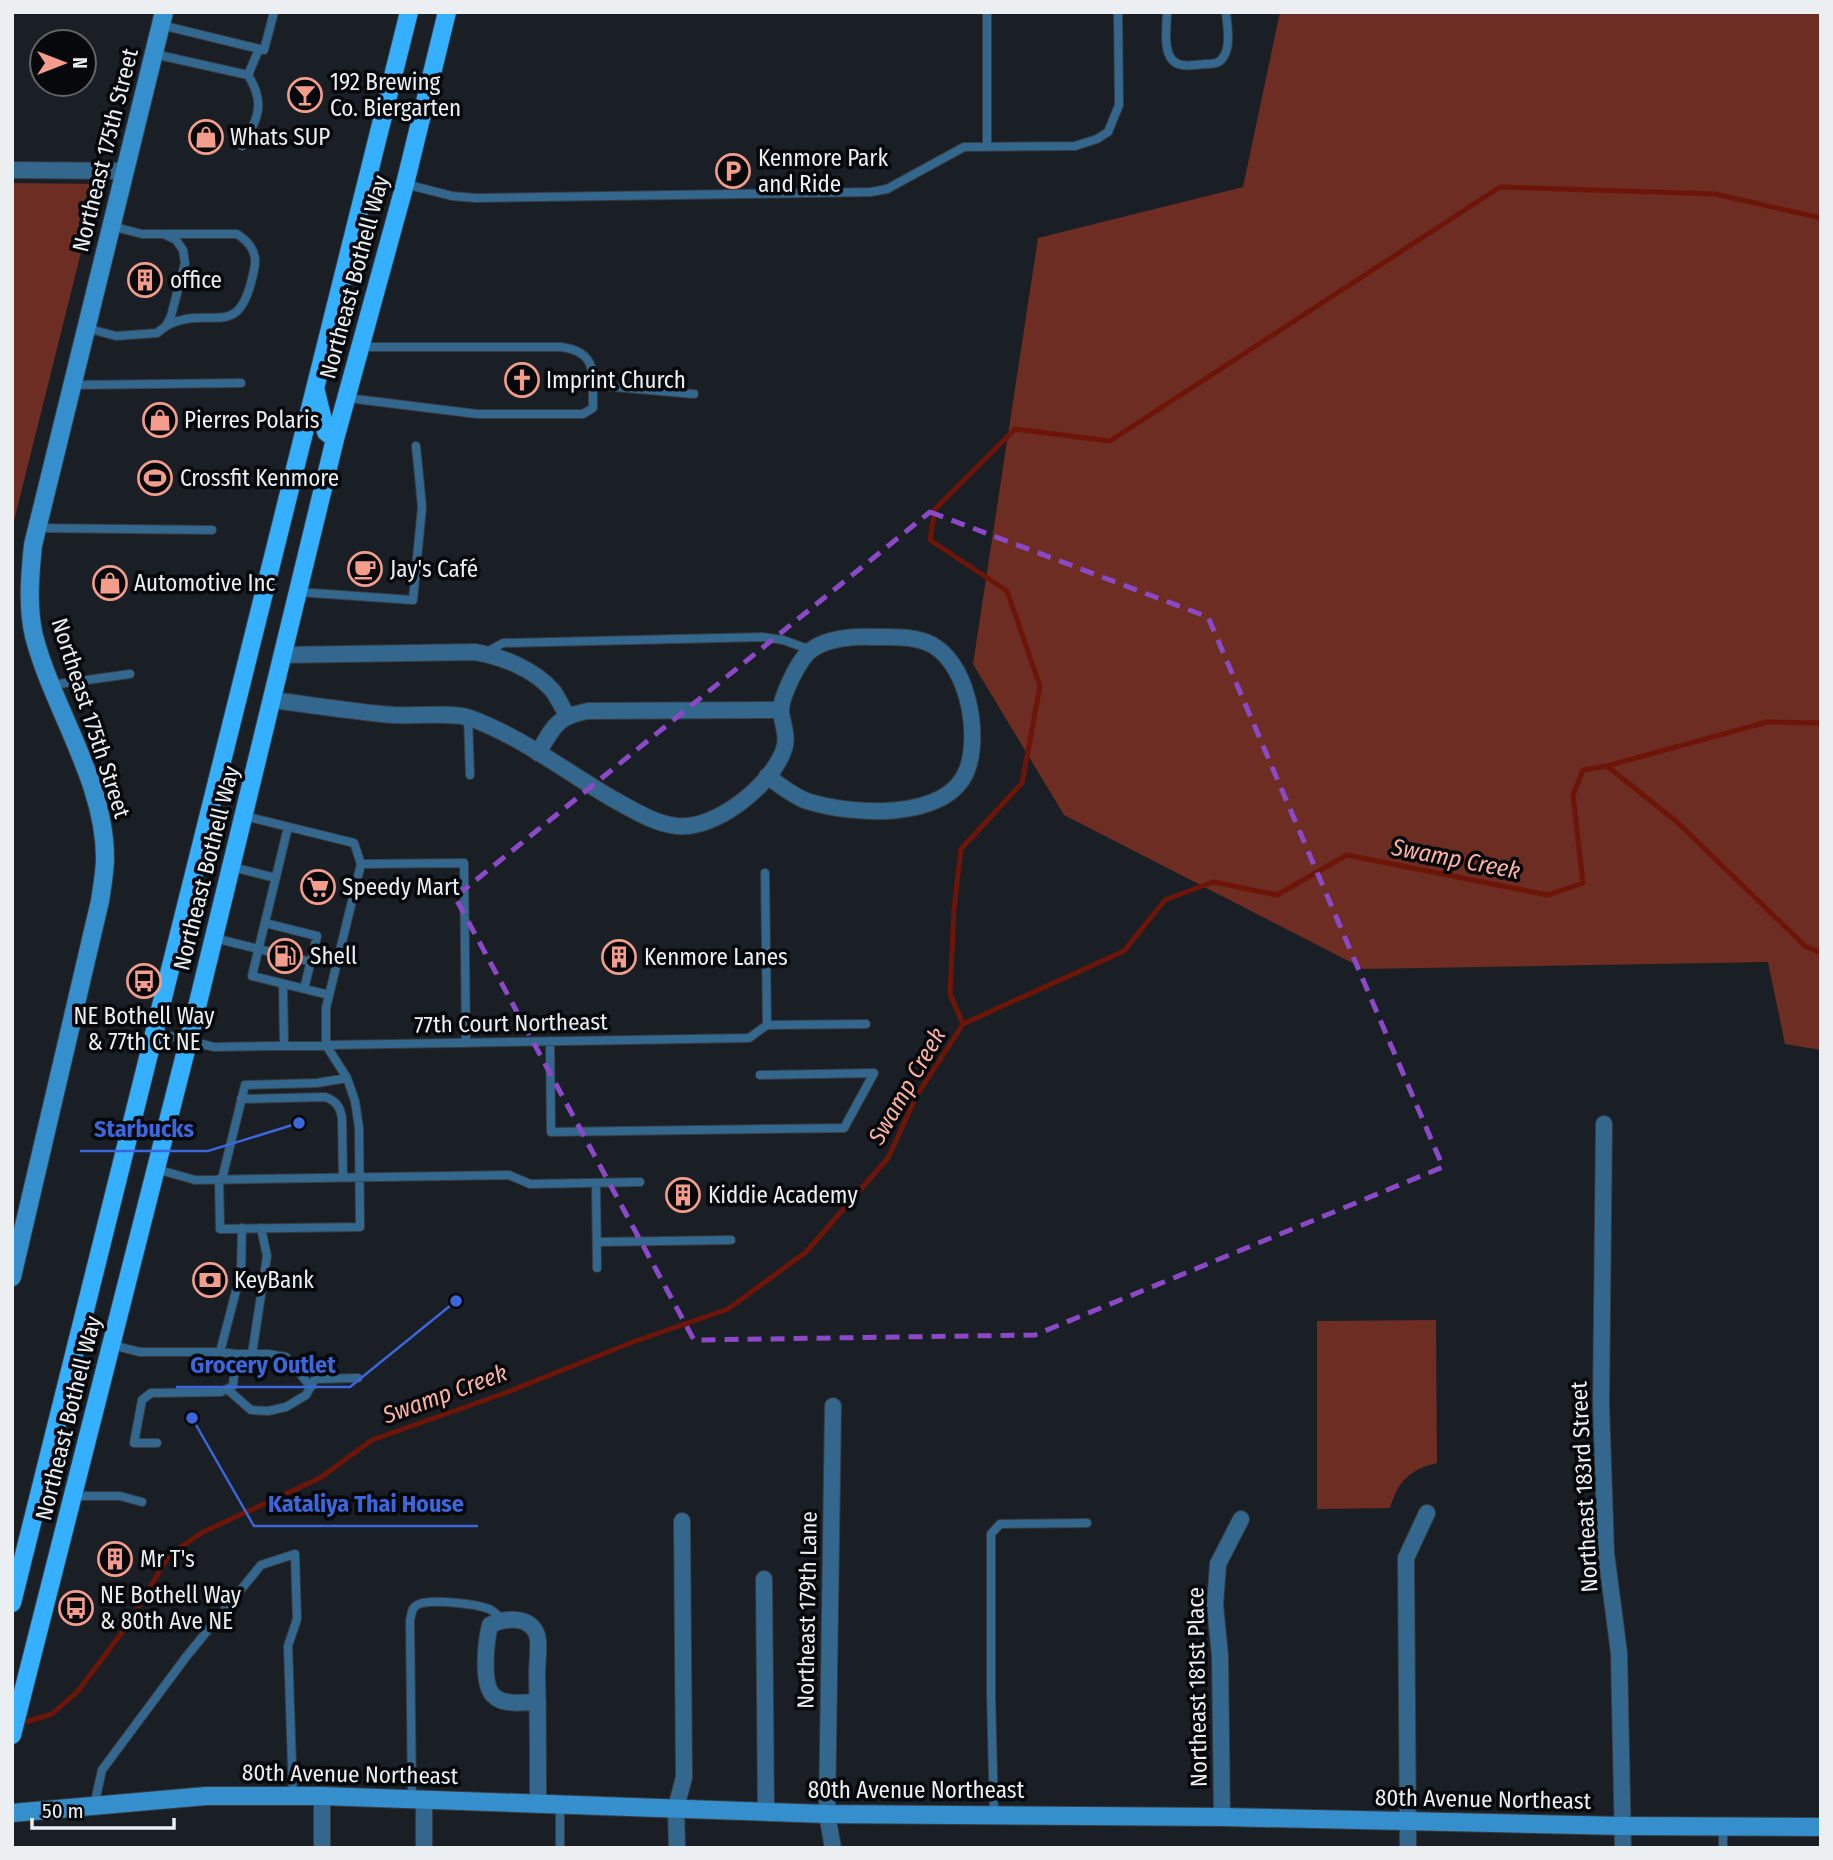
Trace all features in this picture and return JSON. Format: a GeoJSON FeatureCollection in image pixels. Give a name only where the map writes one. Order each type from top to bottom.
{"type":"FeatureCollection","features":[{"type":"Feature","properties":{"kind":"main road","name":"Northeast Bothell Way"},"geometry":{"type":"LineString","coordinates":[[12,1603],[410,12]]}},
{"type":"Feature","properties":{"kind":"main road","name":"Northeast Bothell Way"},"geometry":{"type":"LineString","coordinates":[[12,1735],[189,1040],[335,439],[405,184],[447,12]]}},
{"type":"Feature","properties":{"kind":"main road","name":"Northeast 175th Street"},"geometry":{"type":"LineString","coordinates":[[12,1277],[100,901],[105,859],[102,824],[92,789],[34,634],[29,591],[33,545],[163,19]]}},
{"type":"Feature","properties":{"kind":"main road"},"geometry":{"type":"LineString","coordinates":[[315,389],[326,432],[335,439]]}},
{"type":"Feature","properties":{"kind":"main road","name":"80th Avenue Northeast"},"geometry":{"type":"LineString","coordinates":[[12,1813],[185,1797],[322,1796],[827,1814],[1222,1817],[1622,1826],[1821,1827]]}},
{"type":"Feature","properties":{"kind":"street"},"geometry":{"type":"LineString","coordinates":[[12,170],[125,171]]}},
{"type":"Feature","properties":{"kind":"street"},"geometry":{"type":"LineString","coordinates":[[272,701],[392,715],[468,718],[506,733],[632,810],[663,824],[680,827],[701,825],[725,814],[768,776],[783,752],[786,731],[781,710],[797,667],[811,650],[830,641],[862,636],[900,637],[927,642],[950,658],[966,692],[972,729],[971,761],[962,782],[943,797],[913,809],[833,809],[803,800],[768,776]]}},
{"type":"Feature","properties":{"kind":"street"},"geometry":{"type":"LineString","coordinates":[[283,654],[431,652],[485,653],[499,656],[532,674],[552,690],[567,715]]}},
{"type":"Feature","properties":{"kind":"street"},"geometry":{"type":"LineString","coordinates":[[538,753],[554,726],[567,715],[588,711],[781,710]]}},
{"type":"Feature","properties":{"kind":"street","name":"Northeast 183rd Street"},"geometry":{"type":"LineString","coordinates":[[1604,1124],[1601,1404],[1606,1553],[1619,1653],[1623,1848]]}},
{"type":"Feature","properties":{"kind":"street","name":"Northeast 179th Lane"},"geometry":{"type":"LineString","coordinates":[[833,1406],[827,1814],[833,1848]]}},
{"type":"Feature","properties":{"kind":"street"},"geometry":{"type":"LineString","coordinates":[[1408,1848],[1406,1558],[1427,1513]]}},
{"type":"Feature","properties":{"kind":"street","name":"Northeast 181st Place"},"geometry":{"type":"LineString","coordinates":[[1222,1817],[1220,1656],[1215,1605],[1218,1564],[1241,1519]]}},
{"type":"Feature","properties":{"kind":"street"},"geometry":{"type":"LineString","coordinates":[[677,1848],[676,1808],[684,1777],[682,1521]]}},
{"type":"Feature","properties":{"kind":"street"},"geometry":{"type":"LineString","coordinates":[[764,1579],[766,1812]]}},
{"type":"Feature","properties":{"kind":"street"},"geometry":{"type":"LineString","coordinates":[[538,1702],[505,1702],[494,1697],[487,1685],[486,1641],[490,1625],[502,1619],[515,1620],[528,1624],[537,1635],[538,1702],[538,1804]]}},
{"type":"Feature","properties":{"kind":"street"},"geometry":{"type":"LineString","coordinates":[[322,1796],[323,1848]]}},
{"type":"Feature","properties":{"kind":"street"},"geometry":{"type":"LineString","coordinates":[[418,1800],[424,1848]]}},
{"type":"Feature","properties":{"kind":"lane"},"geometry":{"type":"LineString","coordinates":[[163,19],[264,50],[274,12]]}},
{"type":"Feature","properties":{"kind":"lane"},"geometry":{"type":"LineString","coordinates":[[987,12],[987,147]]}},
{"type":"Feature","properties":{"kind":"lane"},"geometry":{"type":"LineString","coordinates":[[405,184],[452,196],[476,198],[871,192],[887,188],[964,147],[1075,146],[1097,139],[1108,131],[1115,118],[1119,105],[1118,12]]}},
{"type":"Feature","properties":{"kind":"lane"},"geometry":{"type":"LineString","coordinates":[[1167,12],[1167,46],[1172,60],[1181,65],[1210,64],[1222,60],[1227,43],[1226,12]]}},
{"type":"Feature","properties":{"kind":"lane"},"geometry":{"type":"LineString","coordinates":[[248,75],[259,48]]}},
{"type":"Feature","properties":{"kind":"lane"},"geometry":{"type":"LineString","coordinates":[[154,54],[248,75],[259,93],[256,122],[242,146]]}},
{"type":"Feature","properties":{"kind":"lane"},"geometry":{"type":"LineString","coordinates":[[86,328],[116,336],[148,335],[184,319],[220,319],[234,315],[245,304],[255,268],[256,258],[252,248],[237,234],[142,234],[111,226]]}},
{"type":"Feature","properties":{"kind":"lane"},"geometry":{"type":"LineString","coordinates":[[164,234],[176,240],[183,250],[185,263],[166,326]]}},
{"type":"Feature","properties":{"kind":"lane"},"geometry":{"type":"LineString","coordinates":[[347,398],[477,414],[583,414],[593,408],[592,364],[585,355],[574,349],[361,347]]}},
{"type":"Feature","properties":{"kind":"lane"},"geometry":{"type":"LineString","coordinates":[[72,385],[241,383]]}},
{"type":"Feature","properties":{"kind":"lane"},"geometry":{"type":"LineString","coordinates":[[592,385],[694,394]]}},
{"type":"Feature","properties":{"kind":"lane"},"geometry":{"type":"LineString","coordinates":[[298,592],[413,600],[422,507],[416,446]]}},
{"type":"Feature","properties":{"kind":"lane"},"geometry":{"type":"LineString","coordinates":[[37,528],[212,530]]}},
{"type":"Feature","properties":{"kind":"lane"},"geometry":{"type":"LineString","coordinates":[[485,653],[503,643],[762,637],[783,640],[811,650]]}},
{"type":"Feature","properties":{"kind":"lane"},"geometry":{"type":"LineString","coordinates":[[51,685],[130,674]]}},
{"type":"Feature","properties":{"kind":"lane"},"geometry":{"type":"LineString","coordinates":[[468,718],[470,775]]}},
{"type":"Feature","properties":{"kind":"lane"},"geometry":{"type":"LineString","coordinates":[[244,816],[354,843],[361,864],[326,1008],[326,1045],[347,1078],[355,1101],[359,1128],[360,1227],[220,1229],[220,1179],[244,1085],[317,1083],[347,1078]]}},
{"type":"Feature","properties":{"kind":"lane"},"geometry":{"type":"LineString","coordinates":[[288,827],[252,976],[329,995]]}},
{"type":"Feature","properties":{"kind":"lane"},"geometry":{"type":"LineString","coordinates":[[361,864],[464,863],[466,1043]]}},
{"type":"Feature","properties":{"kind":"lane"},"geometry":{"type":"LineString","coordinates":[[232,867],[276,878]]}},
{"type":"Feature","properties":{"kind":"lane"},"geometry":{"type":"LineString","coordinates":[[765,873],[767,1025]]}},
{"type":"Feature","properties":{"kind":"lane"},"geometry":{"type":"LineString","coordinates":[[265,923],[317,936],[304,989]]}},
{"type":"Feature","properties":{"kind":"lane"},"geometry":{"type":"LineString","coordinates":[[214,939],[275,953]]}},
{"type":"Feature","properties":{"kind":"lane"},"geometry":{"type":"LineString","coordinates":[[296,958],[311,962]]}},
{"type":"Feature","properties":{"kind":"lane"},"geometry":{"type":"LineString","coordinates":[[283,984],[284,1045]]}},
{"type":"Feature","properties":{"kind":"lane","name":"77th Court Northeast"},"geometry":{"type":"LineString","coordinates":[[154,1032],[214,1046],[326,1045],[748,1038],[767,1025],[866,1024]]}},
{"type":"Feature","properties":{"kind":"lane"},"geometry":{"type":"LineString","coordinates":[[550,1041],[551,1132],[844,1128],[874,1073],[760,1075]]}},
{"type":"Feature","properties":{"kind":"lane"},"geometry":{"type":"LineString","coordinates":[[241,1099],[325,1097],[332,1100],[341,1110],[343,1177]]}},
{"type":"Feature","properties":{"kind":"lane"},"geometry":{"type":"LineString","coordinates":[[156,1170],[195,1180],[509,1175],[530,1184],[640,1182]]}},
{"type":"Feature","properties":{"kind":"lane"},"geometry":{"type":"LineString","coordinates":[[596,1183],[597,1268]]}},
{"type":"Feature","properties":{"kind":"lane"},"geometry":{"type":"LineString","coordinates":[[241,1272],[242,1228]]}},
{"type":"Feature","properties":{"kind":"lane"},"geometry":{"type":"LineString","coordinates":[[252,1354],[267,1256],[261,1228]]}},
{"type":"Feature","properties":{"kind":"lane"},"geometry":{"type":"LineString","coordinates":[[597,1242],[731,1240]]}},
{"type":"Feature","properties":{"kind":"lane"},"geometry":{"type":"LineString","coordinates":[[220,1352],[236,1291]]}},
{"type":"Feature","properties":{"kind":"lane"},"geometry":{"type":"LineString","coordinates":[[112,1345],[140,1352],[220,1352],[286,1357],[311,1387]]}},
{"type":"Feature","properties":{"kind":"lane"},"geometry":{"type":"LineString","coordinates":[[157,1443],[134,1443],[142,1400],[152,1393],[220,1392],[227,1389],[233,1386],[236,1354]]}},
{"type":"Feature","properties":{"kind":"lane"},"geometry":{"type":"LineString","coordinates":[[227,1389],[251,1410],[268,1411],[286,1407],[306,1395],[316,1379],[358,1378]]}},
{"type":"Feature","properties":{"kind":"lane"},"geometry":{"type":"LineString","coordinates":[[74,1496],[120,1496],[142,1502]]}},
{"type":"Feature","properties":{"kind":"lane"},"geometry":{"type":"LineString","coordinates":[[994,1815],[991,1534],[1000,1524],[1087,1523]]}},
{"type":"Feature","properties":{"kind":"lane"},"geometry":{"type":"LineString","coordinates":[[94,1806],[102,1770],[186,1657],[261,1565],[295,1553],[297,1619],[288,1646],[293,1796]]}},
{"type":"Feature","properties":{"kind":"lane"},"geometry":{"type":"LineString","coordinates":[[418,1800],[410,1620],[413,1609],[418,1604],[428,1602],[455,1603],[493,1610],[502,1619]]}},
{"type":"Feature","properties":{"kind":"lane"},"geometry":{"type":"LineString","coordinates":[[560,1804],[560,1848]]}},
{"type":"Feature","properties":{"kind":"lane"},"geometry":{"type":"LineString","coordinates":[[1723,1827],[1723,1848]]}},
{"type":"Feature","properties":{"kind":"highlighted area"},"geometry":{"type":"Polygon","coordinates":[[[930,512],[1208,617],[1443,1167],[1035,1335],[694,1340],[455,897],[930,512]]]}},
{"type":"Feature","properties":{"kind":"shaded area"},"geometry":{"type":"Polygon","coordinates":[[[1280,12],[1821,12],[1821,1050],[1785,1044],[1768,962],[1364,969],[1064,815],[973,664],[1038,238],[1243,187],[1280,12]]]}},
{"type":"Feature","properties":{"kind":"shaded area"},"geometry":{"type":"Polygon","coordinates":[[[12,183],[98,184],[12,529],[12,183]]]}},
{"type":"Feature","properties":{"kind":"shaded area"},"geometry":{"type":"Polygon","coordinates":[[[1436,1320],[1437,1463],[1419,1469],[1406,1478],[1397,1490],[1390,1508],[1317,1509],[1317,1321],[1436,1320]]]}},
{"type":"Feature","properties":{"kind":"waterway"},"geometry":{"type":"LineString","coordinates":[[963,1024],[950,994],[954,909],[961,849],[1022,783],[1040,686],[1007,591],[930,540],[935,509],[1015,429],[1110,441],[1500,187],[1715,194],[1821,218]]}},
{"type":"Feature","properties":{"kind":"waterway"},"geometry":{"type":"LineString","coordinates":[[1607,766],[1767,722],[1821,723]]}},
{"type":"Feature","properties":{"kind":"waterway","name":"Swamp Creek"},"geometry":{"type":"LineString","coordinates":[[19,1724],[52,1714],[78,1691],[129,1623],[169,1555],[203,1532],[320,1478],[372,1440],[728,1309],[806,1252],[888,1158],[917,1095],[963,1024],[1124,951],[1165,900],[1213,882],[1277,895],[1347,855],[1548,895],[1583,883],[1573,795],[1583,770],[1607,766],[1677,822],[1805,946],[1821,953]]}},
{"type":"Feature","properties":{"kind":"place","name":"192 Brewing Co. Biergarten"},"geometry":{"type":"Point","coordinates":[305,95]}},
{"type":"Feature","properties":{"kind":"place","name":"Whats SUP"},"geometry":{"type":"Point","coordinates":[206,137]}},
{"type":"Feature","properties":{"kind":"place","name":"Kenmore Park and Ride"},"geometry":{"type":"Point","coordinates":[733,171]}},
{"type":"Feature","properties":{"kind":"place","name":"office"},"geometry":{"type":"Point","coordinates":[145,280]}},
{"type":"Feature","properties":{"kind":"place","name":"Imprint Church"},"geometry":{"type":"Point","coordinates":[522,380]}},
{"type":"Feature","properties":{"kind":"place","name":"Pierres Polaris"},"geometry":{"type":"Point","coordinates":[160,420]}},
{"type":"Feature","properties":{"kind":"place","name":"Crossfit Kenmore"},"geometry":{"type":"Point","coordinates":[155,478]}},
{"type":"Feature","properties":{"kind":"place","name":"Jay's Café"},"geometry":{"type":"Point","coordinates":[365,569]}},
{"type":"Feature","properties":{"kind":"place","name":"Automotive Inc"},"geometry":{"type":"Point","coordinates":[110,583]}},
{"type":"Feature","properties":{"kind":"place","name":"Speedy Mart"},"geometry":{"type":"Point","coordinates":[318,887]}},
{"type":"Feature","properties":{"kind":"place","name":"Shell"},"geometry":{"type":"Point","coordinates":[285,956]}},
{"type":"Feature","properties":{"kind":"place","name":"Kenmore Lanes"},"geometry":{"type":"Point","coordinates":[619,957]}},
{"type":"Feature","properties":{"kind":"place","name":"NE Bothell Way & 77th Ct NE"},"geometry":{"type":"Point","coordinates":[144,981]}},
{"type":"Feature","properties":{"kind":"place","name":"Starbucks"},"geometry":{"type":"Point","coordinates":[299,1123]}},
{"type":"Feature","properties":{"kind":"place","name":"Kiddie Academy"},"geometry":{"type":"Point","coordinates":[683,1195]}},
{"type":"Feature","properties":{"kind":"place","name":"KeyBank"},"geometry":{"type":"Point","coordinates":[210,1280]}},
{"type":"Feature","properties":{"kind":"place","name":"Grocery Outlet"},"geometry":{"type":"Point","coordinates":[456,1301]}},
{"type":"Feature","properties":{"kind":"place","name":"Kataliya Thai House"},"geometry":{"type":"Point","coordinates":[192,1418]}},
{"type":"Feature","properties":{"kind":"place","name":"Mr T's"},"geometry":{"type":"Point","coordinates":[115,1559]}},
{"type":"Feature","properties":{"kind":"place","name":"NE Bothell Way & 80th Ave NE"},"geometry":{"type":"Point","coordinates":[76,1608]}}]}
